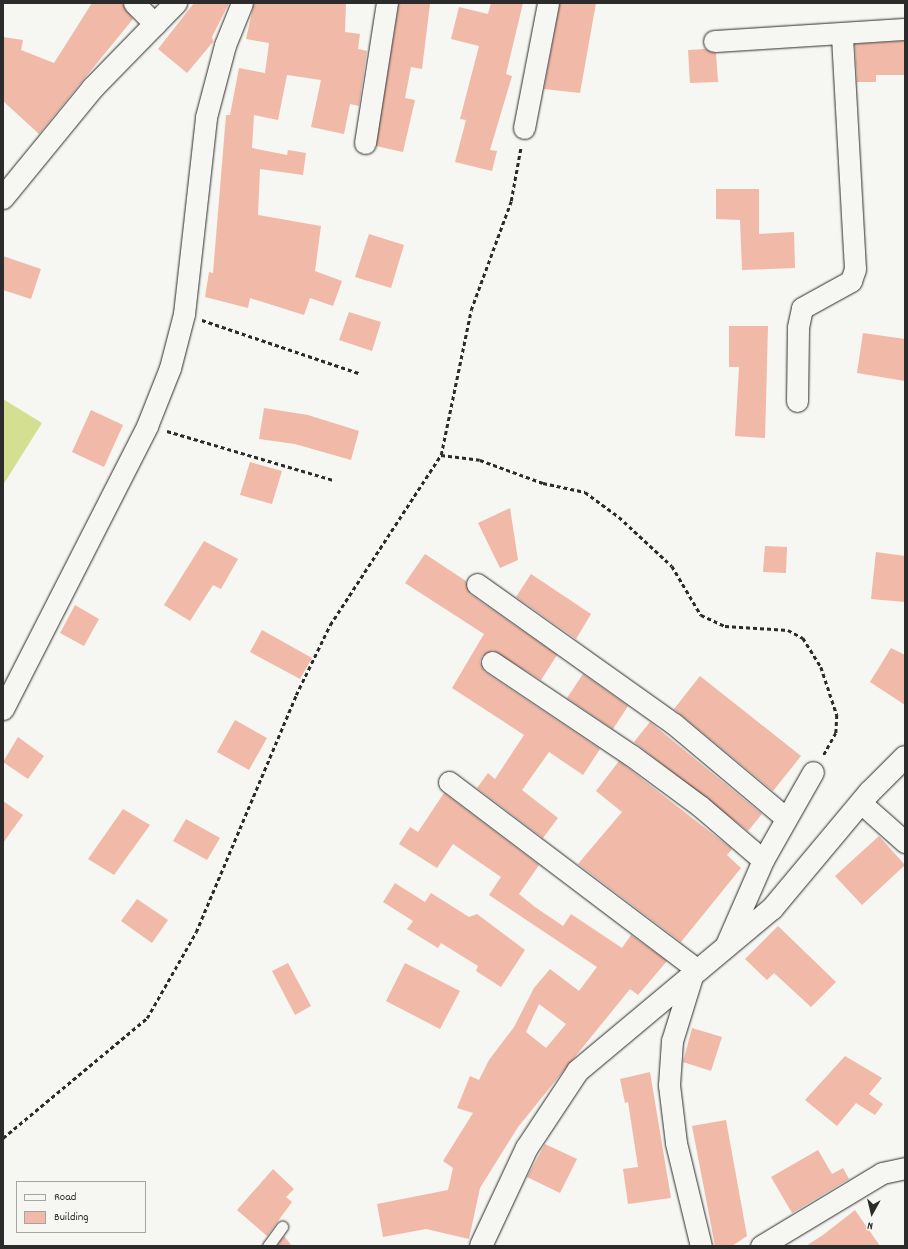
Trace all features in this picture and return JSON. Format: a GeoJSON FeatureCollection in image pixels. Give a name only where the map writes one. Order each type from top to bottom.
{"type":"FeatureCollection","features":[{"type":"Feature","properties":{"kind":"street"},"geometry":{"type":"LineString","coordinates":[[134,3],[155,24]]}},
{"type":"Feature","properties":{"kind":"street"},"geometry":{"type":"LineString","coordinates":[[3,198],[93,88],[176,3]]}},
{"type":"Feature","properties":{"kind":"street"},"geometry":{"type":"LineString","coordinates":[[3,709],[147,426],[170,368],[184,314],[206,117],[225,45],[242,3]]}},
{"type":"Feature","properties":{"kind":"street"},"geometry":{"type":"LineString","coordinates":[[365,143],[388,3]]}},
{"type":"Feature","properties":{"kind":"street"},"geometry":{"type":"LineString","coordinates":[[524,128],[548,3]]}},
{"type":"Feature","properties":{"kind":"street"},"geometry":{"type":"LineString","coordinates":[[714,41],[905,29]]}},
{"type":"Feature","properties":{"kind":"street"},"geometry":{"type":"LineString","coordinates":[[797,401],[798,327],[802,308],[850,280],[855,268],[842,33]]}},
{"type":"Feature","properties":{"kind":"street"},"geometry":{"type":"LineString","coordinates":[[477,584],[674,724],[785,817]]}},
{"type":"Feature","properties":{"kind":"street"},"geometry":{"type":"LineString","coordinates":[[492,662],[631,755],[700,806],[763,860]]}},
{"type":"Feature","properties":{"kind":"street"},"geometry":{"type":"LineString","coordinates":[[481,1246],[527,1148],[578,1071],[772,909],[861,804],[905,757]]}},
{"type":"Feature","properties":{"kind":"street"},"geometry":{"type":"LineString","coordinates":[[725,947],[763,860],[785,817],[814,772]]}},
{"type":"Feature","properties":{"kind":"street"},"geometry":{"type":"LineString","coordinates":[[449,782],[696,972]]}},
{"type":"Feature","properties":{"kind":"street"},"geometry":{"type":"LineString","coordinates":[[861,804],[905,842]]}},
{"type":"Feature","properties":{"kind":"street"},"geometry":{"type":"LineString","coordinates":[[696,972],[672,1041],[670,1085],[676,1143],[701,1246]]}},
{"type":"Feature","properties":{"kind":"street"},"geometry":{"type":"LineString","coordinates":[[761,1246],[882,1173],[905,1168]]}},
{"type":"Feature","properties":{"kind":"lane"},"geometry":{"type":"LineString","coordinates":[[268,1246],[282,1227]]}},
{"type":"Feature","properties":{"kind":"path"},"geometry":{"type":"LineString","coordinates":[[3,1138],[147,1018],[196,932],[296,695],[330,625],[441,455],[471,310],[511,200],[524,128]]}},
{"type":"Feature","properties":{"kind":"path"},"geometry":{"type":"LineString","coordinates":[[184,314],[359,373]]}},
{"type":"Feature","properties":{"kind":"path"},"geometry":{"type":"LineString","coordinates":[[147,426],[333,480]]}},
{"type":"Feature","properties":{"kind":"path"},"geometry":{"type":"LineString","coordinates":[[441,455],[480,460],[543,483],[585,492],[619,517],[672,566],[701,616],[725,626],[788,630],[803,638],[821,668],[837,715],[836,733],[814,772]]}},
{"type":"Feature","properties":{"kind":"green space"},"geometry":{"type":"Polygon","coordinates":[[[3,399],[42,423],[3,485],[3,399]]]}},
{"type":"Feature","properties":{"kind":"building"},"geometry":{"type":"Polygon","coordinates":[[[92,3],[122,3],[133,19],[39,134],[3,101],[3,37],[23,40],[21,50],[54,63],[92,3]]]}},
{"type":"Feature","properties":{"kind":"building"},"geometry":{"type":"Polygon","coordinates":[[[194,3],[229,3],[212,37],[213,42],[187,73],[158,49],[194,3]]]}},
{"type":"Feature","properties":{"kind":"building"},"geometry":{"type":"Polygon","coordinates":[[[254,3],[346,3],[345,32],[360,34],[358,49],[367,51],[359,106],[350,104],[344,134],[311,127],[321,80],[287,75],[278,120],[254,115],[252,148],[287,155],[288,150],[306,153],[303,175],[260,169],[258,215],[321,226],[315,271],[342,281],[333,306],[310,298],[304,315],[250,298],[248,308],[205,297],[209,272],[213,273],[226,115],[230,115],[239,68],[265,73],[269,43],[246,39],[254,3]]]}},
{"type":"Feature","properties":{"kind":"building"},"geometry":{"type":"Polygon","coordinates":[[[399,3],[430,4],[422,69],[411,67],[405,98],[415,100],[403,152],[376,146],[399,3]]]}},
{"type":"Feature","properties":{"kind":"building"},"geometry":{"type":"Polygon","coordinates":[[[491,3],[523,3],[506,74],[512,76],[490,150],[497,151],[492,171],[455,162],[466,120],[460,119],[479,46],[451,39],[459,7],[488,14],[491,3]]]}},
{"type":"Feature","properties":{"kind":"building"},"geometry":{"type":"Polygon","coordinates":[[[560,3],[596,3],[580,93],[544,89],[560,3]]]}},
{"type":"Feature","properties":{"kind":"building"},"geometry":{"type":"Polygon","coordinates":[[[905,41],[905,75],[876,75],[876,82],[857,82],[855,44],[905,41]]]}},
{"type":"Feature","properties":{"kind":"building"},"geometry":{"type":"Polygon","coordinates":[[[705,49],[716,53],[718,82],[690,83],[688,50],[705,49]]]}},
{"type":"Feature","properties":{"kind":"building"},"geometry":{"type":"Polygon","coordinates":[[[716,189],[759,189],[759,234],[794,232],[795,268],[742,270],[740,220],[716,219],[716,189]]]}},
{"type":"Feature","properties":{"kind":"building"},"geometry":{"type":"Polygon","coordinates":[[[369,234],[404,245],[391,288],[355,277],[369,234]]]}},
{"type":"Feature","properties":{"kind":"building"},"geometry":{"type":"Polygon","coordinates":[[[3,256],[41,269],[31,299],[3,290],[3,256]]]}},
{"type":"Feature","properties":{"kind":"building"},"geometry":{"type":"Polygon","coordinates":[[[349,312],[381,322],[372,351],[339,340],[349,312]]]}},
{"type":"Feature","properties":{"kind":"building"},"geometry":{"type":"Polygon","coordinates":[[[729,326],[768,326],[765,438],[735,436],[739,367],[729,367],[729,326]]]}},
{"type":"Feature","properties":{"kind":"building"},"geometry":{"type":"Polygon","coordinates":[[[863,333],[905,339],[905,381],[857,373],[863,333]]]}},
{"type":"Feature","properties":{"kind":"building"},"geometry":{"type":"Polygon","coordinates":[[[264,408],[308,415],[359,431],[351,460],[295,444],[259,439],[264,408]]]}},
{"type":"Feature","properties":{"kind":"building"},"geometry":{"type":"Polygon","coordinates":[[[91,410],[123,425],[104,467],[72,452],[91,410]]]}},
{"type":"Feature","properties":{"kind":"building"},"geometry":{"type":"Polygon","coordinates":[[[250,462],[282,471],[272,504],[240,495],[250,462]]]}},
{"type":"Feature","properties":{"kind":"building"},"geometry":{"type":"Polygon","coordinates":[[[510,508],[518,560],[500,568],[478,523],[510,508]]]}},
{"type":"Feature","properties":{"kind":"building"},"geometry":{"type":"Polygon","coordinates":[[[204,541],[238,559],[221,589],[213,585],[190,621],[164,605],[204,541]]]}},
{"type":"Feature","properties":{"kind":"building"},"geometry":{"type":"Polygon","coordinates":[[[765,546],[787,547],[786,573],[763,572],[765,546]]]}},
{"type":"Feature","properties":{"kind":"building"},"geometry":{"type":"Polygon","coordinates":[[[876,552],[905,556],[905,602],[871,599],[876,552]]]}},
{"type":"Feature","properties":{"kind":"building"},"geometry":{"type":"Polygon","coordinates":[[[425,554],[466,581],[470,594],[557,655],[541,680],[493,650],[482,656],[480,662],[485,672],[600,749],[583,775],[549,752],[522,790],[558,818],[543,838],[477,788],[488,773],[495,779],[524,735],[452,688],[484,634],[405,583],[425,554]]]}},
{"type":"Feature","properties":{"kind":"building"},"geometry":{"type":"Polygon","coordinates":[[[531,574],[591,614],[576,639],[516,597],[531,574]]]}},
{"type":"Feature","properties":{"kind":"building"},"geometry":{"type":"Polygon","coordinates":[[[75,605],[99,619],[84,646],[60,633],[75,605]]]}},
{"type":"Feature","properties":{"kind":"building"},"geometry":{"type":"Polygon","coordinates":[[[262,630],[312,658],[300,679],[250,652],[262,630]]]}},
{"type":"Feature","properties":{"kind":"building"},"geometry":{"type":"Polygon","coordinates":[[[891,648],[905,655],[905,705],[870,682],[891,648]]]}},
{"type":"Feature","properties":{"kind":"building"},"geometry":{"type":"Polygon","coordinates":[[[583,674],[628,706],[613,729],[567,698],[583,674]]]}},
{"type":"Feature","properties":{"kind":"building"},"geometry":{"type":"Polygon","coordinates":[[[700,676],[801,756],[773,791],[674,709],[700,676]]]}},
{"type":"Feature","properties":{"kind":"building"},"geometry":{"type":"Polygon","coordinates":[[[235,720],[267,738],[249,770],[217,752],[235,720]]]}},
{"type":"Feature","properties":{"kind":"building"},"geometry":{"type":"Polygon","coordinates":[[[650,722],[762,814],[748,831],[634,742],[650,722]]]}},
{"type":"Feature","properties":{"kind":"building"},"geometry":{"type":"Polygon","coordinates":[[[18,737],[44,756],[28,779],[3,762],[18,737]]]}},
{"type":"Feature","properties":{"kind":"building"},"geometry":{"type":"Polygon","coordinates":[[[619,761],[732,849],[727,855],[741,868],[681,942],[578,864],[622,812],[596,791],[619,761]]]}},
{"type":"Feature","properties":{"kind":"building"},"geometry":{"type":"Polygon","coordinates":[[[444,793],[539,865],[519,894],[535,907],[563,926],[571,914],[622,948],[631,935],[667,961],[638,995],[630,989],[518,1127],[480,1188],[469,1239],[426,1229],[383,1237],[377,1204],[448,1190],[453,1168],[443,1161],[473,1113],[457,1108],[470,1076],[479,1080],[489,1060],[514,1027],[534,988],[550,969],[579,991],[597,967],[489,895],[501,877],[453,844],[437,868],[399,844],[410,827],[418,832],[444,793]],[[539,1004],[526,1032],[546,1048],[566,1024],[539,1004]]]}},
{"type":"Feature","properties":{"kind":"building"},"geometry":{"type":"Polygon","coordinates":[[[3,801],[23,815],[3,843],[3,801]]]}},
{"type":"Feature","properties":{"kind":"building"},"geometry":{"type":"Polygon","coordinates":[[[123,809],[150,825],[114,875],[88,859],[123,809]]]}},
{"type":"Feature","properties":{"kind":"building"},"geometry":{"type":"Polygon","coordinates":[[[186,819],[220,838],[207,860],[173,841],[186,819]]]}},
{"type":"Feature","properties":{"kind":"building"},"geometry":{"type":"Polygon","coordinates":[[[879,836],[905,865],[862,905],[835,876],[879,836]]]}},
{"type":"Feature","properties":{"kind":"building"},"geometry":{"type":"Polygon","coordinates":[[[395,883],[425,902],[431,893],[469,917],[477,914],[525,950],[501,987],[476,971],[478,966],[441,943],[438,948],[407,929],[413,921],[383,902],[395,883]]]}},
{"type":"Feature","properties":{"kind":"building"},"geometry":{"type":"Polygon","coordinates":[[[137,899],[168,920],[152,943],[121,921],[137,899]]]}},
{"type":"Feature","properties":{"kind":"building"},"geometry":{"type":"Polygon","coordinates":[[[778,926],[836,982],[811,1007],[774,973],[767,980],[745,959],[778,926]]]}},
{"type":"Feature","properties":{"kind":"building"},"geometry":{"type":"Polygon","coordinates":[[[288,963],[311,1006],[295,1015],[272,971],[288,963]]]}},
{"type":"Feature","properties":{"kind":"building"},"geometry":{"type":"Polygon","coordinates":[[[405,963],[460,991],[440,1029],[386,1001],[405,963]]]}},
{"type":"Feature","properties":{"kind":"building"},"geometry":{"type":"Polygon","coordinates":[[[692,1028],[722,1037],[711,1071],[683,1062],[692,1028]]]}},
{"type":"Feature","properties":{"kind":"building"},"geometry":{"type":"Polygon","coordinates":[[[845,1056],[882,1078],[869,1094],[883,1104],[875,1115],[856,1103],[837,1126],[805,1100],[845,1056]]]}},
{"type":"Feature","properties":{"kind":"building"},"geometry":{"type":"Polygon","coordinates":[[[650,1072],[671,1198],[628,1204],[623,1169],[638,1167],[628,1102],[625,1103],[620,1079],[650,1072]]]}},
{"type":"Feature","properties":{"kind":"building"},"geometry":{"type":"Polygon","coordinates":[[[726,1120],[747,1236],[732,1246],[715,1246],[692,1126],[726,1120]]]}},
{"type":"Feature","properties":{"kind":"building"},"geometry":{"type":"Polygon","coordinates":[[[545,1144],[577,1159],[560,1193],[527,1177],[545,1144]]]}},
{"type":"Feature","properties":{"kind":"building"},"geometry":{"type":"Polygon","coordinates":[[[818,1150],[832,1174],[843,1168],[849,1179],[792,1213],[771,1177],[818,1150]]]}},
{"type":"Feature","properties":{"kind":"building"},"geometry":{"type":"Polygon","coordinates":[[[273,1169],[294,1189],[286,1197],[292,1202],[267,1236],[237,1210],[273,1169]]]}},
{"type":"Feature","properties":{"kind":"building"},"geometry":{"type":"Polygon","coordinates":[[[855,1210],[880,1246],[806,1246],[823,1235],[855,1210]]]}},
{"type":"Feature","properties":{"kind":"building"},"geometry":{"type":"Polygon","coordinates":[[[284,1236],[292,1246],[277,1246],[284,1236]]]}}]}
